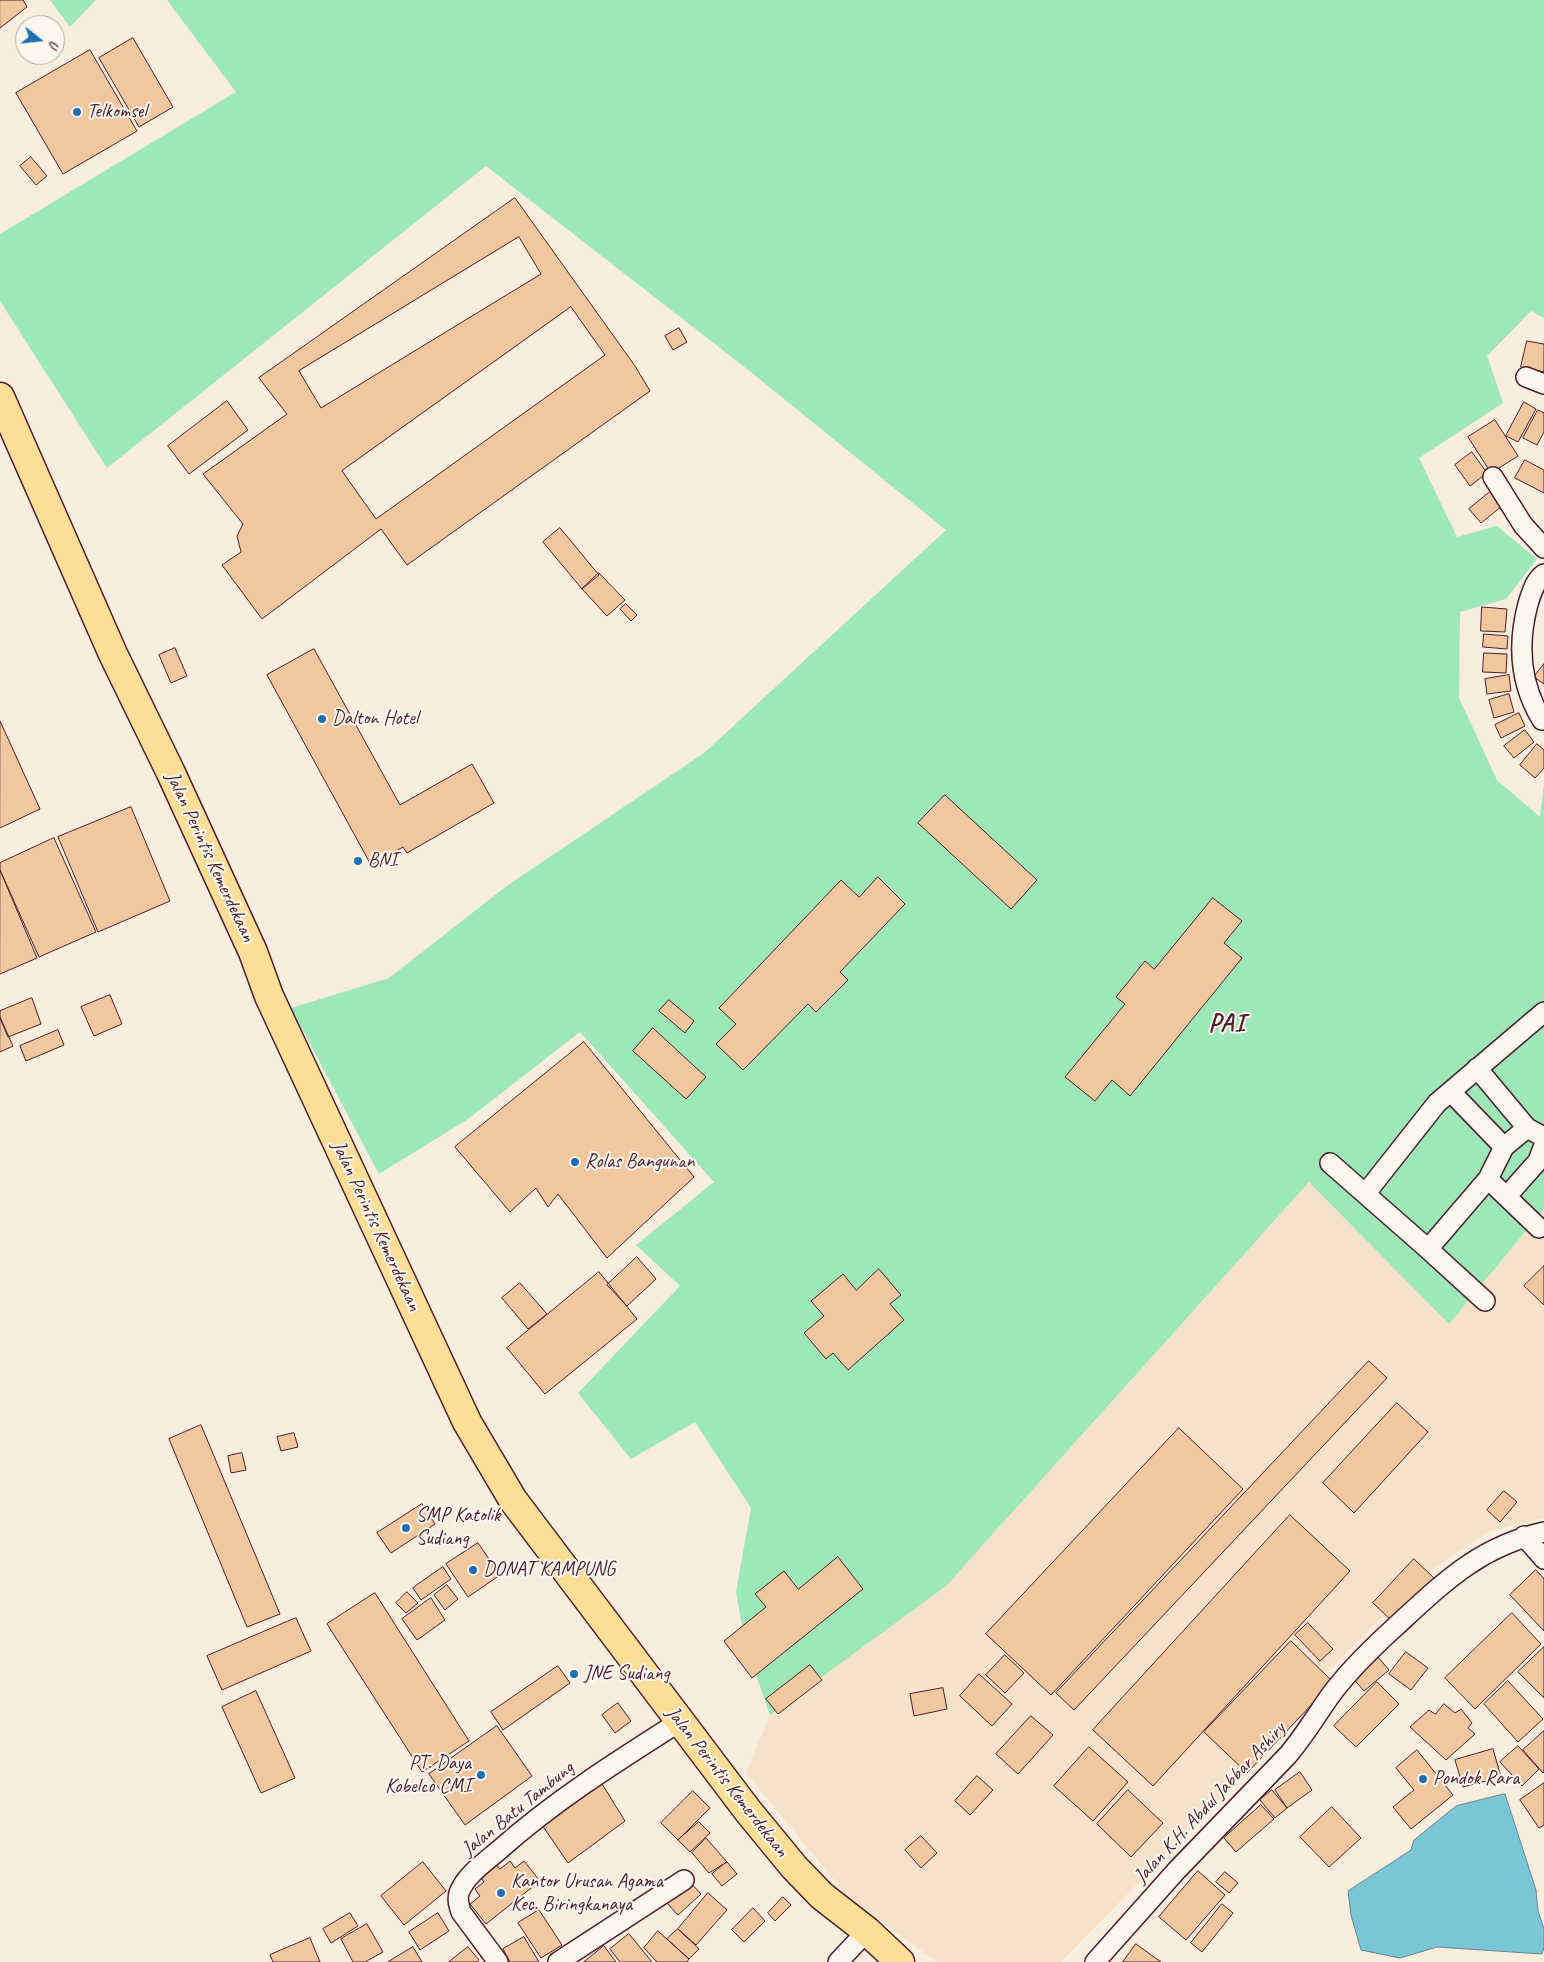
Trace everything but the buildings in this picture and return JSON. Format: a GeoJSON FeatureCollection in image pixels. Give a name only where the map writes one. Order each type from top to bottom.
{"type":"FeatureCollection","features":[{"type":"Feature","properties":{"kind":"highway","name":"Jalan Perintis Kemerdekaan"},"geometry":{"type":"LineString","coordinates":[[0,397],[112,654],[206,848],[253,952],[269,996],[467,1422],[513,1500],[736,1796],[794,1866],[822,1896],[866,1931],[900,1962]]}},
{"type":"Feature","properties":{"kind":"street"},"geometry":{"type":"LineString","coordinates":[[1526,377],[1544,384]]}},
{"type":"Feature","properties":{"kind":"street"},"geometry":{"type":"LineString","coordinates":[[1492,477],[1523,525],[1544,548]]}},
{"type":"Feature","properties":{"kind":"street"},"geometry":{"type":"LineString","coordinates":[[1542,578],[1530,596],[1521,640],[1527,687],[1531,702],[1542,720]]}},
{"type":"Feature","properties":{"kind":"street"},"geometry":{"type":"LineString","coordinates":[[1366,1193],[1438,1103],[1544,1012]]}},
{"type":"Feature","properties":{"kind":"street"},"geometry":{"type":"LineString","coordinates":[[1477,1068],[1527,1128],[1544,1137]]}},
{"type":"Feature","properties":{"kind":"street"},"geometry":{"type":"LineString","coordinates":[[1451,1092],[1504,1148]]}},
{"type":"Feature","properties":{"kind":"street"},"geometry":{"type":"LineString","coordinates":[[1428,1249],[1488,1178],[1504,1148],[1527,1128]]}},
{"type":"Feature","properties":{"kind":"street"},"geometry":{"type":"LineString","coordinates":[[1507,1196],[1538,1160],[1544,1145]]}},
{"type":"Feature","properties":{"kind":"street"},"geometry":{"type":"LineString","coordinates":[[1330,1163],[1366,1193],[1485,1301]]}},
{"type":"Feature","properties":{"kind":"street"},"geometry":{"type":"LineString","coordinates":[[1488,1178],[1539,1228]]}},
{"type":"Feature","properties":{"kind":"street","name":"Jalan K.H. Abdul Jabbar Ashiry"},"geometry":{"type":"LineString","coordinates":[[1095,1962],[1177,1870],[1288,1755],[1301,1740],[1331,1695],[1369,1650],[1437,1587],[1475,1559],[1524,1536],[1544,1532]]}},
{"type":"Feature","properties":{"kind":"street"},"geometry":{"type":"LineString","coordinates":[[1524,1536],[1544,1559]]}},
{"type":"Feature","properties":{"kind":"street","name":"Jalan Batu Tambung"},"geometry":{"type":"LineString","coordinates":[[498,1962],[461,1912],[458,1902],[459,1894],[466,1882],[480,1866],[556,1802],[679,1722]]}},
{"type":"Feature","properties":{"kind":"street"},"geometry":{"type":"LineString","coordinates":[[566,1960],[684,1880]]}},
{"type":"Feature","properties":{"kind":"street"},"geometry":{"type":"LineString","coordinates":[[838,1962],[866,1931]]}},
{"type":"Feature","properties":{"kind":"shaded area"},"geometry":{"type":"Polygon","coordinates":[[[1310,1181],[1449,1324],[1544,1209],[1544,1518],[1488,1532],[1424,1575],[1286,1714],[1276,1742],[1061,1962],[937,1962],[850,1899],[746,1773],[770,1715],[946,1586],[1310,1181]]]}},
{"type":"Feature","properties":{"kind":"green space"},"geometry":{"type":"Polygon","coordinates":[[[50,0],[96,0],[70,27],[65,20],[65,15],[61,15],[50,0]]]}},
{"type":"Feature","properties":{"kind":"green space"},"geometry":{"type":"Polygon","coordinates":[[[167,0],[1544,0],[1544,318],[1531,311],[1487,356],[1503,403],[1419,458],[1457,537],[1497,526],[1537,559],[1506,599],[1460,612],[1459,698],[1497,780],[1540,817],[1544,785],[1544,1209],[1449,1324],[1309,1182],[946,1586],[770,1715],[746,1647],[736,1592],[751,1508],[695,1422],[631,1459],[578,1393],[680,1286],[636,1245],[714,1182],[580,1032],[468,1119],[379,1174],[291,1008],[389,978],[508,885],[704,753],[946,530],[747,369],[486,166],[107,468],[0,301],[0,234],[236,92],[167,0]]]}},
{"type":"Feature","properties":{"kind":"water"},"geometry":{"type":"Polygon","coordinates":[[[1505,1794],[1536,1890],[1538,1911],[1544,1929],[1544,1948],[1542,1954],[1437,1947],[1400,1958],[1361,1950],[1351,1915],[1348,1891],[1411,1850],[1414,1840],[1456,1806],[1505,1794]]]}},
{"type":"Feature","properties":{"kind":"place","name":"Telkomsel"},"geometry":{"type":"Point","coordinates":[77,112]}},
{"type":"Feature","properties":{"kind":"place","name":"Dalton Hotel"},"geometry":{"type":"Point","coordinates":[322,719]}},
{"type":"Feature","properties":{"kind":"place","name":"BNI"},"geometry":{"type":"Point","coordinates":[358,861]}},
{"type":"Feature","properties":{"kind":"place","name":"Rolas Bangunan"},"geometry":{"type":"Point","coordinates":[575,1162]}},
{"type":"Feature","properties":{"kind":"place","name":"SMP Katolik Sudiang"},"geometry":{"type":"Point","coordinates":[406,1528]}},
{"type":"Feature","properties":{"kind":"place","name":"DONAT KAMPUNG"},"geometry":{"type":"Point","coordinates":[473,1570]}},
{"type":"Feature","properties":{"kind":"place","name":"JNE Sudiang"},"geometry":{"type":"Point","coordinates":[574,1674]}},
{"type":"Feature","properties":{"kind":"place","name":"PT. Daya Kobelco CMI"},"geometry":{"type":"Point","coordinates":[481,1775]}},
{"type":"Feature","properties":{"kind":"place","name":"Pondok Rara"},"geometry":{"type":"Point","coordinates":[1423,1779]}},
{"type":"Feature","properties":{"kind":"place","name":"Kantor Urusan Agama Kec. Biringkanaya"},"geometry":{"type":"Point","coordinates":[501,1893]}},
{"type":"Feature","properties":{"kind":"district","name":"PAI"},"geometry":{"type":"Point","coordinates":[1227,1024]}}]}
